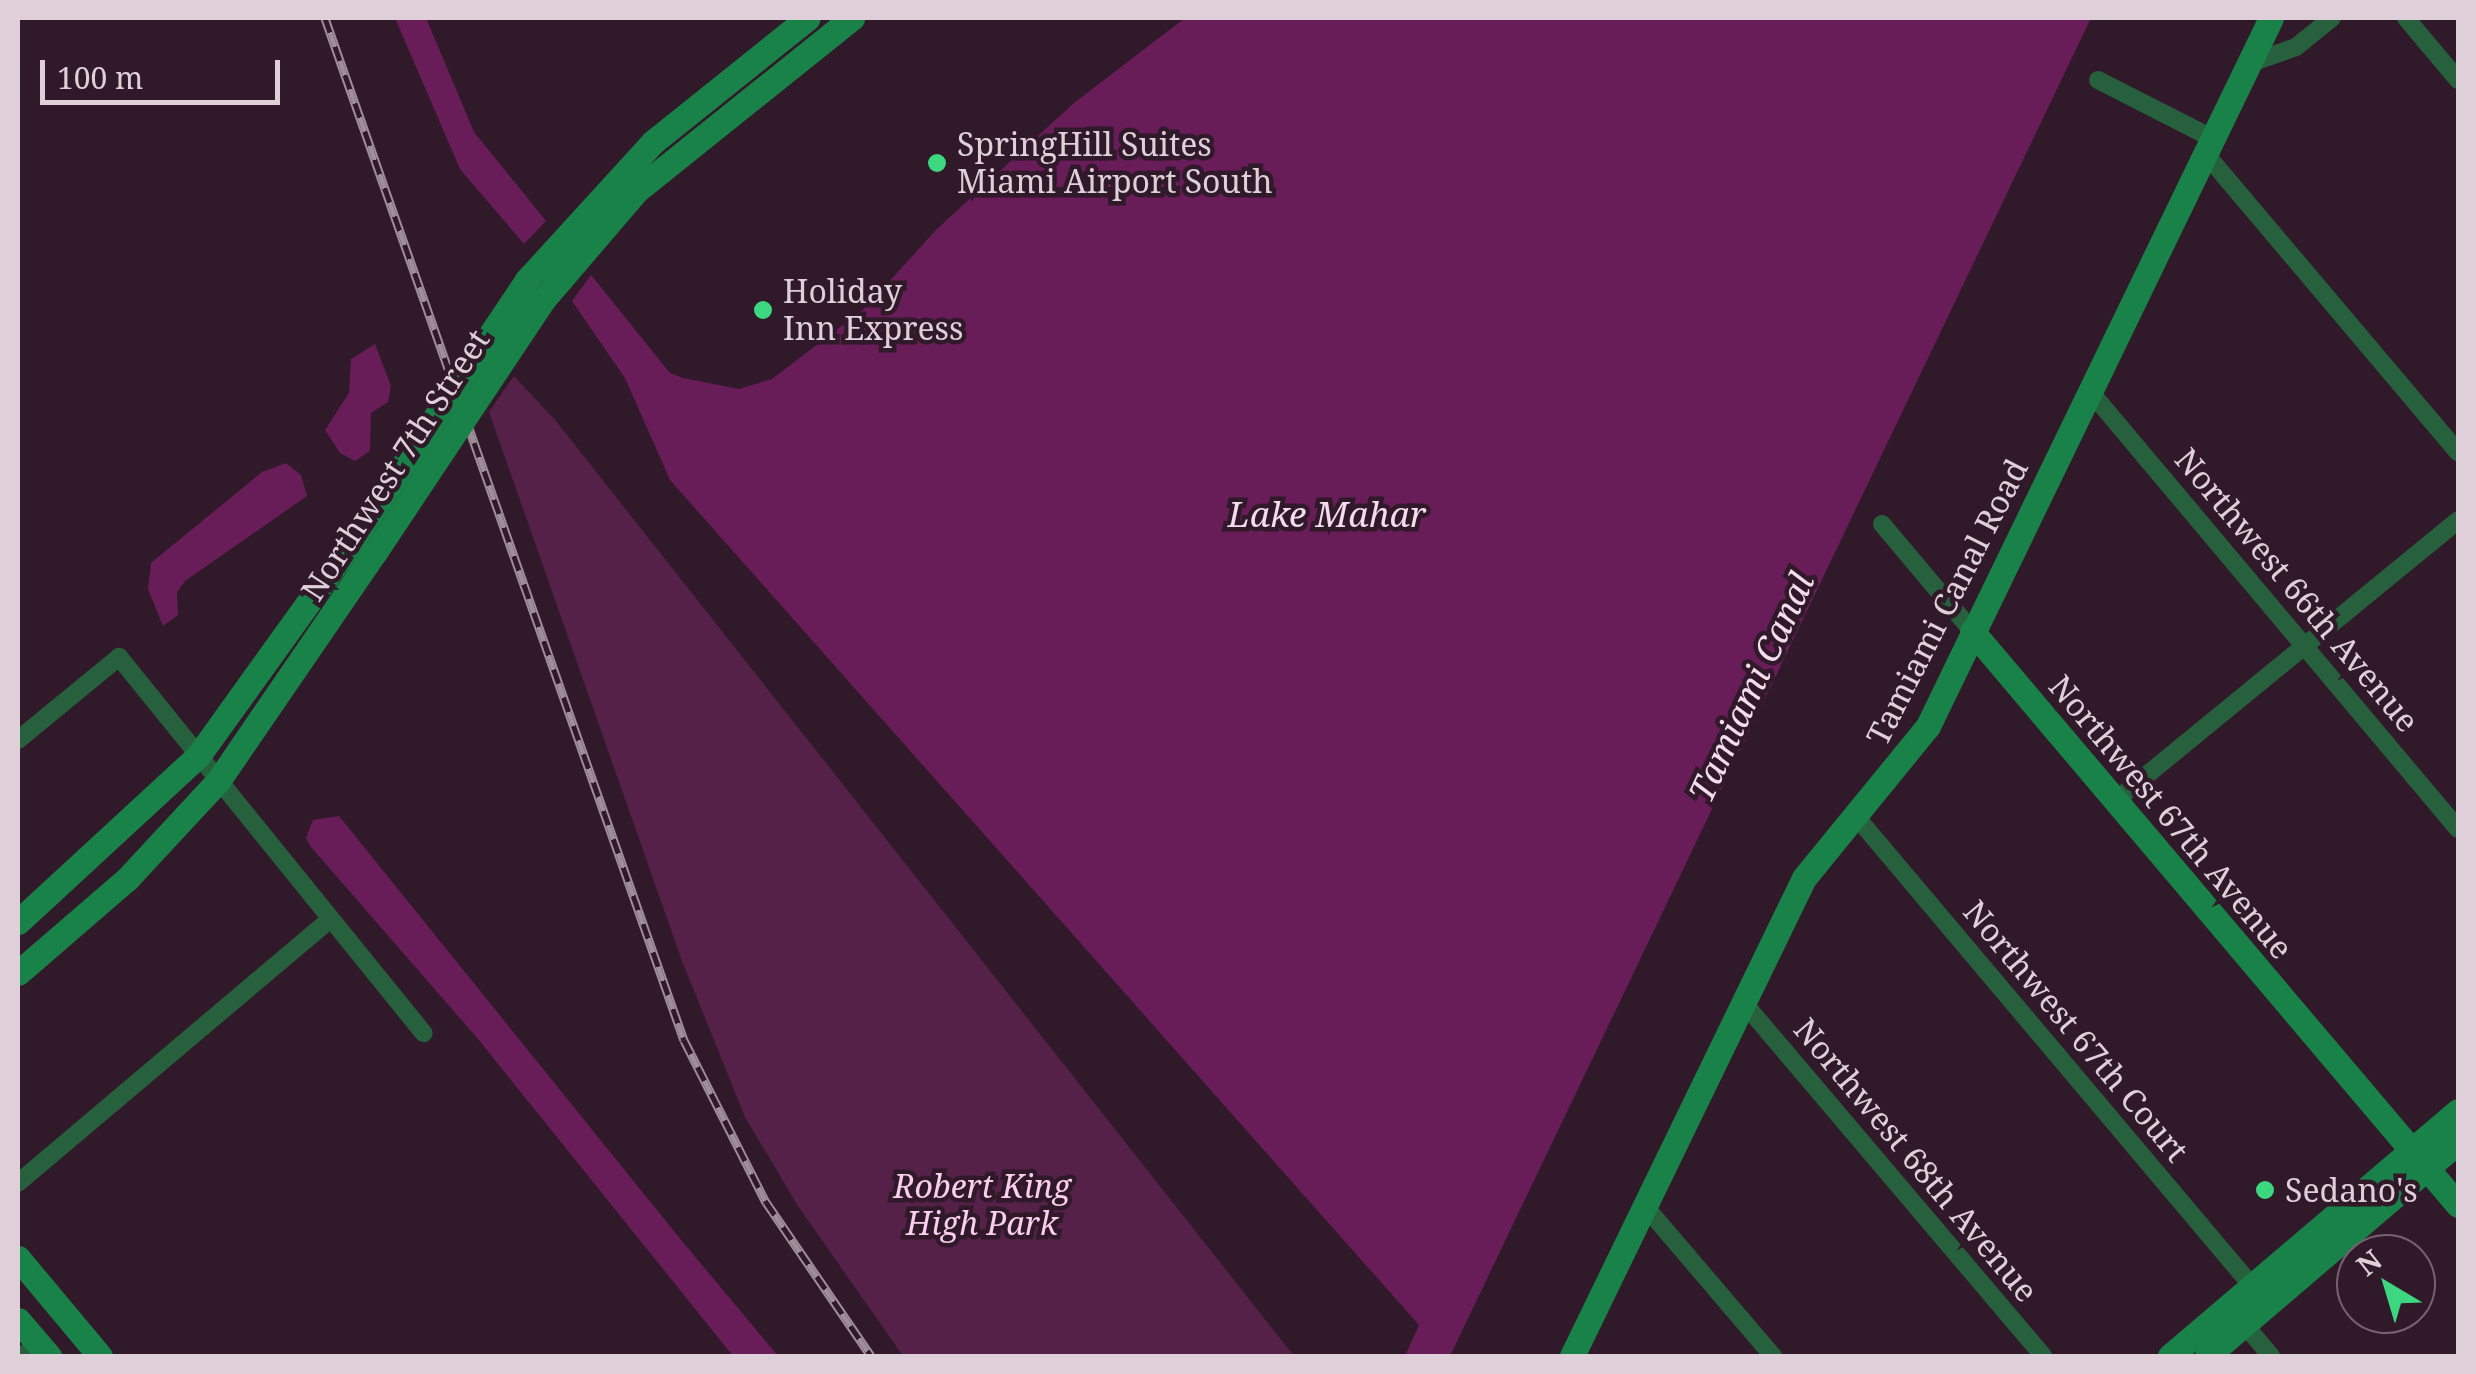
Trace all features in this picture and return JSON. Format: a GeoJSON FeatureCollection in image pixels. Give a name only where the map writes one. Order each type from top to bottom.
{"type":"FeatureCollection","features":[{"type":"Feature","properties":{"kind":"main road","name":"Northwest 7th Street"},"geometry":{"type":"LineString","coordinates":[[18,973],[126,879],[218,781],[364,546],[535,290],[653,142],[808,18]]}},
{"type":"Feature","properties":{"kind":"main road","name":"Northwest 7th Street"},"geometry":{"type":"LineString","coordinates":[[535,290],[636,191],[852,18]]}},
{"type":"Feature","properties":{"kind":"main road","name":"Tamiami Canal Road"},"geometry":{"type":"LineString","coordinates":[[1572,1356],[1804,878],[1854,814],[1914,749],[2271,18]]}},
{"type":"Feature","properties":{"kind":"main road","name":"Northwest 7th Street"},"geometry":{"type":"LineString","coordinates":[[18,922],[198,756],[364,546]]}},
{"type":"Feature","properties":{"kind":"main road","name":"Northwest 67th Avenue"},"geometry":{"type":"LineString","coordinates":[[1972,631],[2458,1205]]}},
{"type":"Feature","properties":{"kind":"main road"},"geometry":{"type":"LineString","coordinates":[[2207,1356],[2418,1160],[2458,1112]]}},
{"type":"Feature","properties":{"kind":"main road"},"geometry":{"type":"LineString","coordinates":[[2170,1356],[2252,1286],[2418,1160],[2458,1142]]}},
{"type":"Feature","properties":{"kind":"main road"},"geometry":{"type":"LineString","coordinates":[[18,1258],[100,1356]]}},
{"type":"Feature","properties":{"kind":"main road"},"geometry":{"type":"LineString","coordinates":[[18,1320],[37,1352],[69,1319]]}},
{"type":"Feature","properties":{"kind":"street"},"geometry":{"type":"LineString","coordinates":[[2248,64],[2296,47],[2332,18]]}},
{"type":"Feature","properties":{"kind":"street"},"geometry":{"type":"LineString","coordinates":[[2406,18],[2458,80]]}},
{"type":"Feature","properties":{"kind":"street"},"geometry":{"type":"LineString","coordinates":[[2098,80],[2209,146],[2458,452]]}},
{"type":"Feature","properties":{"kind":"street","name":"Northwest 66th Avenue"},"geometry":{"type":"LineString","coordinates":[[2089,390],[2458,829]]}},
{"type":"Feature","properties":{"kind":"street"},"geometry":{"type":"LineString","coordinates":[[2115,800],[2458,520]]}},
{"type":"Feature","properties":{"kind":"street","name":"Northwest 67th Avenue"},"geometry":{"type":"LineString","coordinates":[[1882,524],[1972,631]]}},
{"type":"Feature","properties":{"kind":"street"},"geometry":{"type":"LineString","coordinates":[[18,740],[119,656],[423,1034]]}},
{"type":"Feature","properties":{"kind":"street","name":"Northwest 67th Court"},"geometry":{"type":"LineString","coordinates":[[1854,814],[2252,1286]]}},
{"type":"Feature","properties":{"kind":"street"},"geometry":{"type":"LineString","coordinates":[[18,1184],[330,919]]}},
{"type":"Feature","properties":{"kind":"street","name":"Northwest 68th Avenue"},"geometry":{"type":"LineString","coordinates":[[1743,1002],[2042,1356]]}},
{"type":"Feature","properties":{"kind":"street"},"geometry":{"type":"LineString","coordinates":[[1644,1205],[1773,1356]]}},
{"type":"Feature","properties":{"kind":"street"},"geometry":{"type":"LineString","coordinates":[[2244,1324],[2271,1356]]}},
{"type":"Feature","properties":{"kind":"green space","name":"Robert King High Park"},"geometry":{"type":"Polygon","coordinates":[[[514,376],[556,421],[1294,1356],[903,1356],[798,1206],[745,1117],[682,961],[489,412],[514,376]]]}},
{"type":"Feature","properties":{"kind":"water"},"geometry":{"type":"Polygon","coordinates":[[[395,18],[426,18],[474,132],[546,221],[524,244],[460,169],[395,18]]]}},
{"type":"Feature","properties":{"kind":"water","name":"Lake Mahar"},"geometry":{"type":"Polygon","coordinates":[[[1185,18],[2091,18],[1450,1356],[1405,1356],[1419,1325],[670,480],[625,378],[572,301],[591,275],[670,373],[739,389],[772,379],[865,308],[937,229],[1074,103],[1185,18]]]}},
{"type":"Feature","properties":{"kind":"water"},"geometry":{"type":"Polygon","coordinates":[[[375,344],[391,386],[388,402],[371,413],[370,451],[355,461],[340,453],[325,430],[349,393],[351,359],[375,344]]]}},
{"type":"Feature","properties":{"kind":"water"},"geometry":{"type":"Polygon","coordinates":[[[286,463],[301,475],[307,496],[185,581],[177,592],[178,615],[163,626],[148,589],[151,563],[262,472],[286,463]]]}},
{"type":"Feature","properties":{"kind":"water"},"geometry":{"type":"Polygon","coordinates":[[[339,816],[778,1356],[733,1356],[478,1039],[311,847],[306,838],[313,820],[339,816]]]}},
{"type":"Feature","properties":{"kind":"railway"},"geometry":{"type":"LineString","coordinates":[[325,18],[684,1040],[766,1202],[871,1356]]}},
{"type":"Feature","properties":{"kind":"place","name":"SpringHill Suites Miami Airport South"},"geometry":{"type":"Point","coordinates":[937,163]}},
{"type":"Feature","properties":{"kind":"place","name":"Holiday Inn Express"},"geometry":{"type":"Point","coordinates":[763,310]}},
{"type":"Feature","properties":{"kind":"place","name":"Sedano's"},"geometry":{"type":"Point","coordinates":[2265,1190]}},
{"type":"Feature","properties":{"kind":"water label","name":"Tamiami Canal"},"geometry":{"type":"Point","coordinates":[1751,687]}}]}
